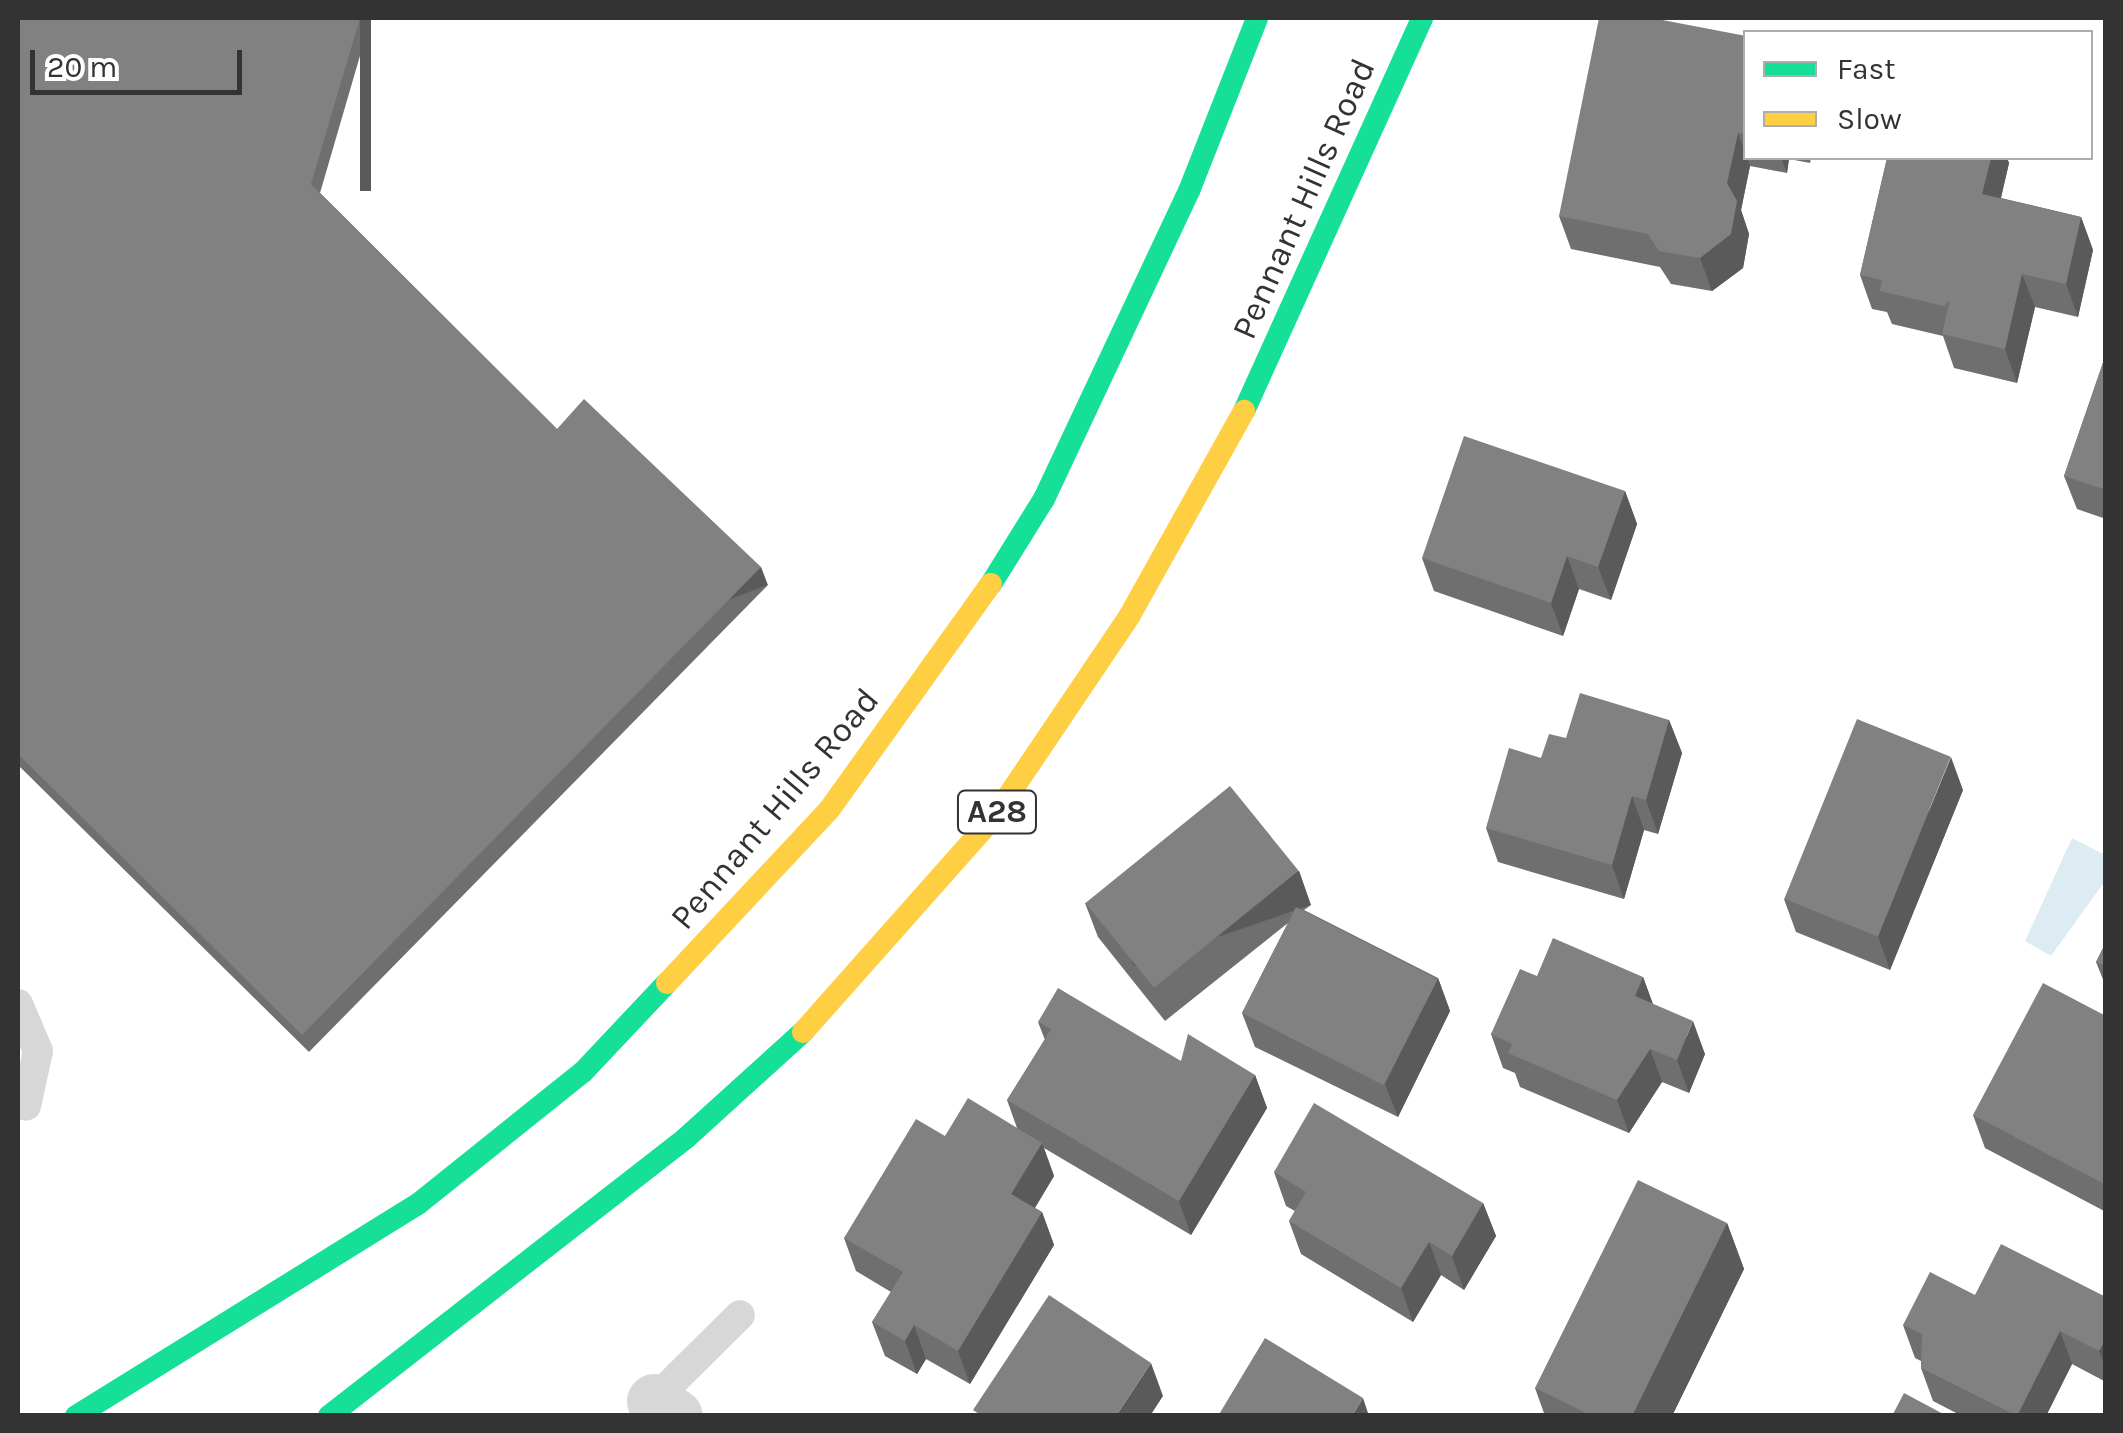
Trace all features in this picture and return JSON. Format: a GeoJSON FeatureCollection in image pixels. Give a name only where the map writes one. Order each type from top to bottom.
{"type":"FeatureCollection","features":[{"type":"Feature","properties":{"kind":"highway","name":"Pennant Hills Road"},"geometry":{"type":"LineString","coordinates":[[76,1416],[418,1204],[584,1072],[829,810],[947,656],[1044,499],[1189,192],[1257,18]]}},
{"type":"Feature","properties":{"kind":"highway","name":"Pennant Hills Road"},"geometry":{"type":"LineString","coordinates":[[330,1416],[686,1138],[838,1000],[994,817],[1130,615],[1285,337],[1422,18]]}},
{"type":"Feature","properties":{"kind":"lane"},"geometry":{"type":"LineString","coordinates":[[18,1004],[38,1052],[26,1106]]}},
{"type":"Feature","properties":{"kind":"lane"},"geometry":{"type":"LineString","coordinates":[[655,1411],[740,1316]]}},
{"type":"Feature","properties":{"kind":"shaded area"},"geometry":{"type":"Polygon","coordinates":[[[2072,838],[2105,855],[2105,881],[2051,956],[2025,941],[2072,838]]]}},
{"type":"Feature","properties":{"kind":"building"},"geometry":{"type":"Polygon","coordinates":[[[18,18],[360,18],[311,184],[557,429],[584,399],[761,567],[302,1035],[18,754],[18,18]]]}},
{"type":"Feature","properties":{"kind":"building"},"geometry":{"type":"Polygon","coordinates":[[[1599,18],[1652,18],[1743,35],[1743,134],[1738,133],[1727,183],[1737,201],[1731,234],[1700,258],[1659,251],[1648,234],[1559,216],[1599,18]]]}},
{"type":"Feature","properties":{"kind":"building"},"geometry":{"type":"Polygon","coordinates":[[[1887,160],[1990,160],[1982,194],[2081,217],[2066,284],[2022,274],[2005,349],[1942,334],[1950,300],[1944,306],[1880,291],[1882,280],[1860,275],[1887,160]]]}},
{"type":"Feature","properties":{"kind":"building"},"geometry":{"type":"Polygon","coordinates":[[[2106,354],[2106,490],[2064,476],[2106,354]]]}},
{"type":"Feature","properties":{"kind":"building"},"geometry":{"type":"Polygon","coordinates":[[[1464,436],[1625,491],[1598,567],[1567,556],[1551,603],[1422,558],[1464,436]]]}},
{"type":"Feature","properties":{"kind":"building"},"geometry":{"type":"Polygon","coordinates":[[[1580,693],[1669,720],[1646,800],[1632,796],[1612,865],[1486,828],[1509,748],[1541,758],[1549,734],[1566,738],[1580,693]]]}},
{"type":"Feature","properties":{"kind":"building"},"geometry":{"type":"Polygon","coordinates":[[[1857,719],[1951,757],[1878,937],[1784,899],[1857,719]]]}},
{"type":"Feature","properties":{"kind":"building"},"geometry":{"type":"Polygon","coordinates":[[[1230,786],[1299,871],[1154,988],[1085,903],[1230,786]]]}},
{"type":"Feature","properties":{"kind":"building"},"geometry":{"type":"Polygon","coordinates":[[[1296,907],[1438,979],[1384,1085],[1242,1013],[1296,907]]]}},
{"type":"Feature","properties":{"kind":"building"},"geometry":{"type":"Polygon","coordinates":[[[1553,938],[1643,977],[1635,996],[1693,1021],[1677,1060],[1650,1049],[1617,1100],[1508,1053],[1512,1044],[1491,1034],[1520,969],[1537,976],[1553,938]]]}},
{"type":"Feature","properties":{"kind":"building"},"geometry":{"type":"Polygon","coordinates":[[[2106,942],[2106,966],[2096,962],[2106,942]]]}},
{"type":"Feature","properties":{"kind":"building"},"geometry":{"type":"Polygon","coordinates":[[[2043,983],[2106,1016],[2106,1185],[1973,1115],[2043,983]]]}},
{"type":"Feature","properties":{"kind":"building"},"geometry":{"type":"Polygon","coordinates":[[[1058,988],[1181,1061],[1188,1034],[1255,1075],[1179,1201],[1007,1100],[1051,1029],[1038,1022],[1058,988]]]}},
{"type":"Feature","properties":{"kind":"building"},"geometry":{"type":"Polygon","coordinates":[[[968,1098],[1042,1143],[1011,1194],[1042,1212],[958,1351],[914,1325],[905,1341],[872,1322],[903,1272],[844,1238],[916,1119],[945,1136],[968,1098]]]}},
{"type":"Feature","properties":{"kind":"building"},"geometry":{"type":"Polygon","coordinates":[[[1314,1103],[1483,1203],[1452,1256],[1429,1242],[1401,1288],[1289,1221],[1306,1192],[1274,1172],[1314,1103]]]}},
{"type":"Feature","properties":{"kind":"building"},"geometry":{"type":"Polygon","coordinates":[[[1638,1180],[1727,1223],[1632,1416],[1592,1416],[1535,1388],[1638,1180]]]}},
{"type":"Feature","properties":{"kind":"building"},"geometry":{"type":"Polygon","coordinates":[[[2001,1244],[2106,1297],[2106,1339],[2099,1351],[2060,1331],[2017,1416],[1921,1368],[1922,1334],[1903,1325],[1930,1272],[1975,1295],[2001,1244]]]}},
{"type":"Feature","properties":{"kind":"building"},"geometry":{"type":"Polygon","coordinates":[[[1049,1295],[1151,1363],[1116,1416],[982,1416],[973,1410],[1049,1295]]]}},
{"type":"Feature","properties":{"kind":"building"},"geometry":{"type":"Polygon","coordinates":[[[1265,1338],[1363,1398],[1352,1416],[1218,1416],[1265,1338]]]}},
{"type":"Feature","properties":{"kind":"building"},"geometry":{"type":"Polygon","coordinates":[[[1904,1393],[1947,1416],[1892,1416],[1904,1393]]]}},
{"type":"Feature","properties":{"kind":"traffic: fast"},"geometry":{"type":"LineString","coordinates":[[991,584],[1044,499],[1189,191],[1257,18]]}},
{"type":"Feature","properties":{"kind":"traffic: fast"},"geometry":{"type":"LineString","coordinates":[[1244,411],[1422,18]]}},
{"type":"Feature","properties":{"kind":"traffic: fast"},"geometry":{"type":"LineString","coordinates":[[76,1416],[418,1204],[583,1072],[667,983]]}},
{"type":"Feature","properties":{"kind":"traffic: fast"},"geometry":{"type":"LineString","coordinates":[[329,1416],[686,1138],[803,1032]]}},
{"type":"Feature","properties":{"kind":"traffic: slow"},"geometry":{"type":"LineString","coordinates":[[803,1032],[994,817],[1130,615],[1244,411]]}},
{"type":"Feature","properties":{"kind":"traffic: slow"},"geometry":{"type":"LineString","coordinates":[[667,983],[829,810],[991,584]]}}]}
